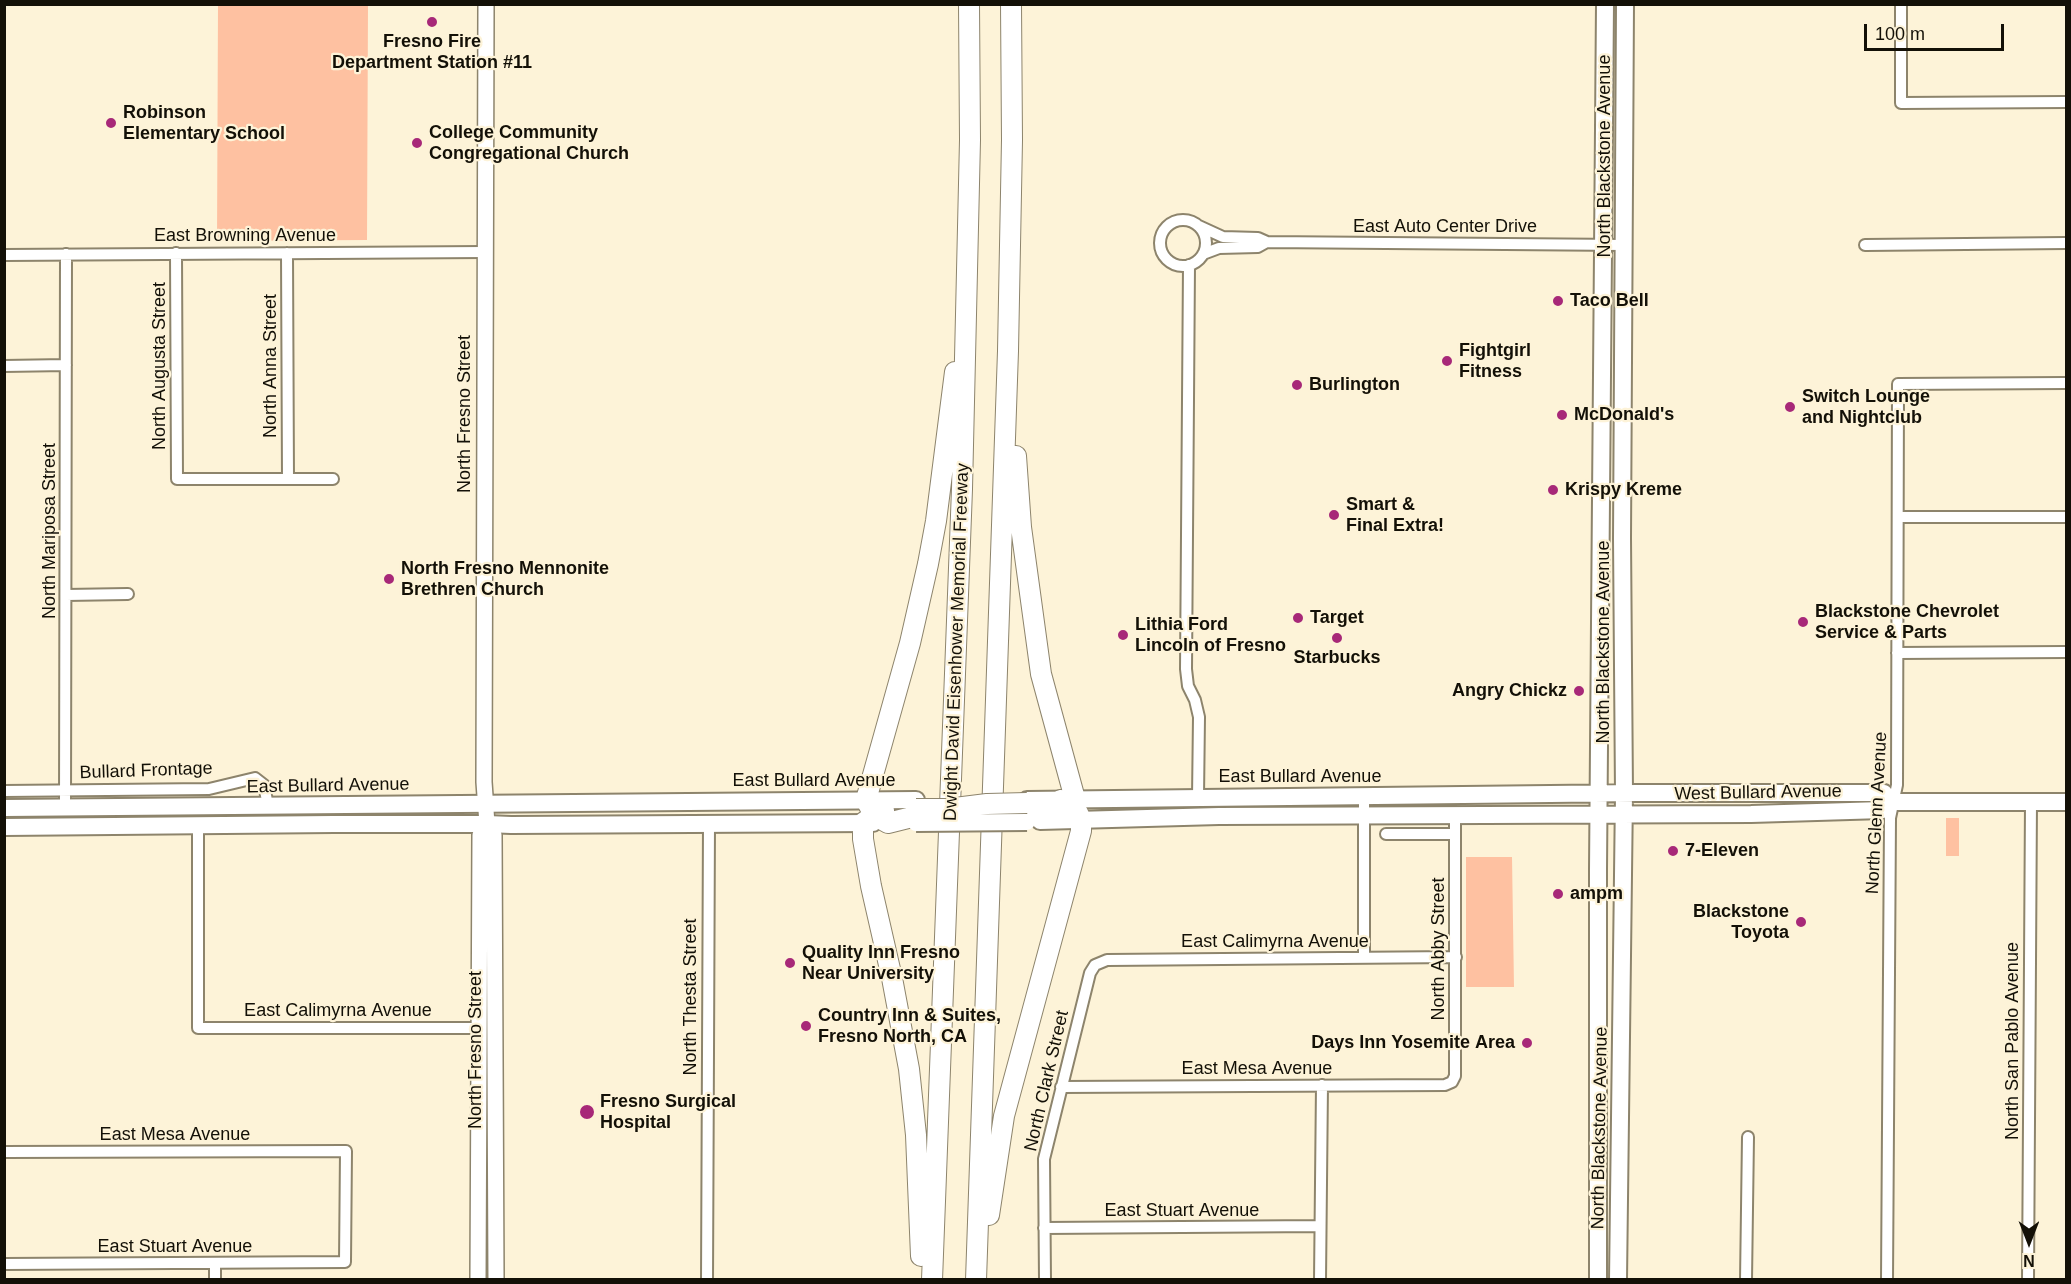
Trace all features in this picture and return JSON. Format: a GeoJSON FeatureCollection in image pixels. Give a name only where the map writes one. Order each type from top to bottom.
{"type":"FeatureCollection","features":[{"type":"Feature","properties":{"kind":"highway","name":"Dwight David Eisenhower Memorial Freeway"},"geometry":{"type":"LineString","coordinates":[[932,1280],[963,489],[968,308],[969,4]]}},
{"type":"Feature","properties":{"kind":"highway"},"geometry":{"type":"LineString","coordinates":[[977,1280],[1008,351],[1012,140],[1011,4]]}},
{"type":"Feature","properties":{"kind":"highway"},"geometry":{"type":"LineString","coordinates":[[922,1280],[916,1135],[909,1069],[863,839],[873,816],[928,564],[936,521],[959,335],[968,308]]}},
{"type":"Feature","properties":{"kind":"highway"},"geometry":{"type":"LineString","coordinates":[[977,1280],[1004,1116],[1081,831],[1067,805],[1032,616],[1020,518],[1008,351]]}},
{"type":"Feature","properties":{"kind":"highway"},"geometry":{"type":"LineString","coordinates":[[873,816],[916,812],[1027,809],[1061,811],[1067,805]]}},
{"type":"Feature","properties":{"kind":"main road","name":"North Fresno Street"},"geometry":{"type":"LineString","coordinates":[[486,4],[486,804],[487,824],[494,835],[495,1280]]}},
{"type":"Feature","properties":{"kind":"main road","name":"North Blackstone Avenue"},"geometry":{"type":"LineString","coordinates":[[1598,1277],[1605,4]]}},
{"type":"Feature","properties":{"kind":"main road","name":"North Blackstone Avenue"},"geometry":{"type":"LineString","coordinates":[[1618,1280],[1624,794],[1625,4]]}},
{"type":"Feature","properties":{"kind":"main road"},"geometry":{"type":"LineString","coordinates":[[1602,463],[1611,476],[1612,535],[1617,543],[1623,545]]}},
{"type":"Feature","properties":{"kind":"main road"},"geometry":{"type":"LineString","coordinates":[[1602,557],[1609,562],[1612,571],[1613,626],[1624,691]]}},
{"type":"Feature","properties":{"kind":"main road"},"geometry":{"type":"LineString","coordinates":[[1751,813],[1755,808],[1764,804],[1820,802],[1843,793]]}},
{"type":"Feature","properties":{"kind":"main road","name":"West Bullard Avenue"},"geometry":{"type":"LineString","coordinates":[[1624,794],[1884,793],[1892,802]]}},
{"type":"Feature","properties":{"kind":"main road","name":"East Bullard Avenue"},"geometry":{"type":"LineString","coordinates":[[1067,805],[1198,797],[1624,794]]}},
{"type":"Feature","properties":{"kind":"main road","name":"West Bullard Avenue"},"geometry":{"type":"LineString","coordinates":[[1623,815],[1883,810],[1892,802],[2067,802]]}},
{"type":"Feature","properties":{"kind":"main road","name":"East Bullard Avenue"},"geometry":{"type":"LineString","coordinates":[[4,808],[486,804],[873,816]]}},
{"type":"Feature","properties":{"kind":"main road"},"geometry":{"type":"LineString","coordinates":[[1067,805],[1206,816],[1623,815]]}},
{"type":"Feature","properties":{"kind":"main road"},"geometry":{"type":"LineString","coordinates":[[198,825],[200,819],[205,816],[258,815],[268,806]]}},
{"type":"Feature","properties":{"kind":"main road","name":"East Bullard Avenue"},"geometry":{"type":"LineString","coordinates":[[4,827],[709,824],[916,812]]}},
{"type":"Feature","properties":{"kind":"main road","name":"North Fresno Street"},"geometry":{"type":"LineString","coordinates":[[478,1280],[480,835],[487,824]]}},
{"type":"Feature","properties":{"kind":"main road"},"geometry":{"type":"LineString","coordinates":[[478,1028],[485,1034],[488,1118],[490,1126],[496,1128]]}},
{"type":"Feature","properties":{"kind":"street"},"geometry":{"type":"LineString","coordinates":[[1901,4],[1901,103],[2067,102]]}},
{"type":"Feature","properties":{"kind":"street"},"geometry":{"type":"LineString","coordinates":[[1188,220],[1199,226],[1206,240],[1203,254],[1189,265],[1178,265],[1166,258],[1160,245],[1163,231],[1174,222],[1188,220]]}},
{"type":"Feature","properties":{"kind":"street","name":"East Auto Center Drive"},"geometry":{"type":"LineString","coordinates":[[1199,226],[1223,237],[1258,238],[1267,242],[1624,244]]}},
{"type":"Feature","properties":{"kind":"street","name":"East Auto Center Drive"},"geometry":{"type":"LineString","coordinates":[[1203,254],[1219,248],[1258,247],[1267,242]]}},
{"type":"Feature","properties":{"kind":"street"},"geometry":{"type":"LineString","coordinates":[[1865,245],[2067,243]]}},
{"type":"Feature","properties":{"kind":"street","name":"East Browning Avenue"},"geometry":{"type":"LineString","coordinates":[[4,255],[485,252]]}},
{"type":"Feature","properties":{"kind":"street","name":"North Augusta Street"},"geometry":{"type":"LineString","coordinates":[[176,253],[177,479],[288,479]]}},
{"type":"Feature","properties":{"kind":"street","name":"North Anna Street"},"geometry":{"type":"LineString","coordinates":[[287,253],[288,479]]}},
{"type":"Feature","properties":{"kind":"street","name":"North Mariposa Street"},"geometry":{"type":"LineString","coordinates":[[64,808],[66,254]]}},
{"type":"Feature","properties":{"kind":"street"},"geometry":{"type":"LineString","coordinates":[[1189,265],[1186,669],[1188,686],[1195,700],[1198,717],[1198,797]]}},
{"type":"Feature","properties":{"kind":"street"},"geometry":{"type":"LineString","coordinates":[[4,366],[66,365]]}},
{"type":"Feature","properties":{"kind":"street","name":"North Glenn Avenue"},"geometry":{"type":"LineString","coordinates":[[1887,1280],[1890,818],[1897,785],[1898,384],[2067,382]]}},
{"type":"Feature","properties":{"kind":"street"},"geometry":{"type":"LineString","coordinates":[[288,479],[333,479]]}},
{"type":"Feature","properties":{"kind":"street"},"geometry":{"type":"LineString","coordinates":[[1899,517],[2067,517]]}},
{"type":"Feature","properties":{"kind":"street"},"geometry":{"type":"LineString","coordinates":[[66,595],[128,594]]}},
{"type":"Feature","properties":{"kind":"street"},"geometry":{"type":"LineString","coordinates":[[1897,653],[2067,652]]}},
{"type":"Feature","properties":{"kind":"street","name":"Bullard Frontage"},"geometry":{"type":"LineString","coordinates":[[4,791],[209,789],[255,778],[264,785],[268,806]]}},
{"type":"Feature","properties":{"kind":"street"},"geometry":{"type":"LineString","coordinates":[[1364,797],[1364,958]]}},
{"type":"Feature","properties":{"kind":"street","name":"North San Pablo Avenue"},"geometry":{"type":"LineString","coordinates":[[2028,1280],[2031,802]]}},
{"type":"Feature","properties":{"kind":"street","name":"North Abby Street"},"geometry":{"type":"LineString","coordinates":[[1452,1082],[1455,1076],[1455,815]]}},
{"type":"Feature","properties":{"kind":"street","name":"North Thesta Street"},"geometry":{"type":"LineString","coordinates":[[707,1280],[709,824]]}},
{"type":"Feature","properties":{"kind":"street","name":"East Calimyrna Avenue"},"geometry":{"type":"LineString","coordinates":[[198,825],[198,1028],[478,1028]]}},
{"type":"Feature","properties":{"kind":"street"},"geometry":{"type":"LineString","coordinates":[[1386,834],[1455,834]]}},
{"type":"Feature","properties":{"kind":"street","name":"East Calimyrna Avenue"},"geometry":{"type":"LineString","coordinates":[[1095,965],[1107,960],[1456,957]]}},
{"type":"Feature","properties":{"kind":"street","name":"North Clark Street"},"geometry":{"type":"LineString","coordinates":[[1045,1280],[1044,1159],[1090,973],[1095,965]]}},
{"type":"Feature","properties":{"kind":"street","name":"East Mesa Avenue"},"geometry":{"type":"LineString","coordinates":[[1061,1087],[1446,1085],[1452,1082]]}},
{"type":"Feature","properties":{"kind":"street"},"geometry":{"type":"LineString","coordinates":[[1320,1280],[1322,1085]]}},
{"type":"Feature","properties":{"kind":"street"},"geometry":{"type":"LineString","coordinates":[[1746,1280],[1748,1137]]}},
{"type":"Feature","properties":{"kind":"street","name":"East Mesa Avenue"},"geometry":{"type":"LineString","coordinates":[[4,1152],[346,1151],[345,1262]]}},
{"type":"Feature","properties":{"kind":"street","name":"East Stuart Avenue"},"geometry":{"type":"LineString","coordinates":[[1044,1228],[1320,1226]]}},
{"type":"Feature","properties":{"kind":"street","name":"East Stuart Avenue"},"geometry":{"type":"LineString","coordinates":[[4,1264],[345,1262]]}},
{"type":"Feature","properties":{"kind":"street"},"geometry":{"type":"LineString","coordinates":[[215,1263],[215,1280]]}},
{"type":"Feature","properties":{"kind":"shaded area"},"geometry":{"type":"Polygon","coordinates":[[[218,5],[368,5],[367,240],[217,241],[218,5]]]}},
{"type":"Feature","properties":{"kind":"shaded area"},"geometry":{"type":"Polygon","coordinates":[[[1946,818],[1959,818],[1959,856],[1946,856],[1946,818]]]}},
{"type":"Feature","properties":{"kind":"shaded area"},"geometry":{"type":"Polygon","coordinates":[[[1466,857],[1512,857],[1514,987],[1466,987],[1466,857]]]}},
{"type":"Feature","properties":{"kind":"place","name":"Fresno Fire Department Station #11"},"geometry":{"type":"Point","coordinates":[432,22]}},
{"type":"Feature","properties":{"kind":"place","name":"Robinson Elementary School"},"geometry":{"type":"Point","coordinates":[111,123]}},
{"type":"Feature","properties":{"kind":"place","name":"College Community Congregational Church"},"geometry":{"type":"Point","coordinates":[417,143]}},
{"type":"Feature","properties":{"kind":"place","name":"Taco Bell"},"geometry":{"type":"Point","coordinates":[1558,301]}},
{"type":"Feature","properties":{"kind":"place","name":"Fightgirl Fitness"},"geometry":{"type":"Point","coordinates":[1447,361]}},
{"type":"Feature","properties":{"kind":"place","name":"Burlington"},"geometry":{"type":"Point","coordinates":[1297,385]}},
{"type":"Feature","properties":{"kind":"place","name":"Switch Lounge and Nightclub"},"geometry":{"type":"Point","coordinates":[1790,407]}},
{"type":"Feature","properties":{"kind":"place","name":"McDonald's"},"geometry":{"type":"Point","coordinates":[1562,415]}},
{"type":"Feature","properties":{"kind":"place","name":"Krispy Kreme"},"geometry":{"type":"Point","coordinates":[1553,490]}},
{"type":"Feature","properties":{"kind":"place","name":"Smart & Final Extra!"},"geometry":{"type":"Point","coordinates":[1334,515]}},
{"type":"Feature","properties":{"kind":"place","name":"North Fresno Mennonite Brethren Church"},"geometry":{"type":"Point","coordinates":[389,579]}},
{"type":"Feature","properties":{"kind":"place","name":"Target"},"geometry":{"type":"Point","coordinates":[1298,618]}},
{"type":"Feature","properties":{"kind":"place","name":"Blackstone Chevrolet Service & Parts"},"geometry":{"type":"Point","coordinates":[1803,622]}},
{"type":"Feature","properties":{"kind":"place","name":"Lithia Ford Lincoln of Fresno"},"geometry":{"type":"Point","coordinates":[1123,635]}},
{"type":"Feature","properties":{"kind":"place","name":"Starbucks"},"geometry":{"type":"Point","coordinates":[1337,638]}},
{"type":"Feature","properties":{"kind":"place","name":"Angry Chickz"},"geometry":{"type":"Point","coordinates":[1579,691]}},
{"type":"Feature","properties":{"kind":"place","name":"7-Eleven"},"geometry":{"type":"Point","coordinates":[1673,851]}},
{"type":"Feature","properties":{"kind":"place","name":"ampm"},"geometry":{"type":"Point","coordinates":[1558,894]}},
{"type":"Feature","properties":{"kind":"place","name":"Blackstone Toyota"},"geometry":{"type":"Point","coordinates":[1801,922]}},
{"type":"Feature","properties":{"kind":"place","name":"Quality Inn Fresno Near University"},"geometry":{"type":"Point","coordinates":[790,963]}},
{"type":"Feature","properties":{"kind":"place","name":"Country Inn & Suites, Fresno North, CA"},"geometry":{"type":"Point","coordinates":[806,1026]}},
{"type":"Feature","properties":{"kind":"place","name":"Days Inn Yosemite Area"},"geometry":{"type":"Point","coordinates":[1527,1043]}},
{"type":"Feature","properties":{"kind":"place","name":"Fresno Surgical Hospital"},"geometry":{"type":"Point","coordinates":[587,1112]}}]}
